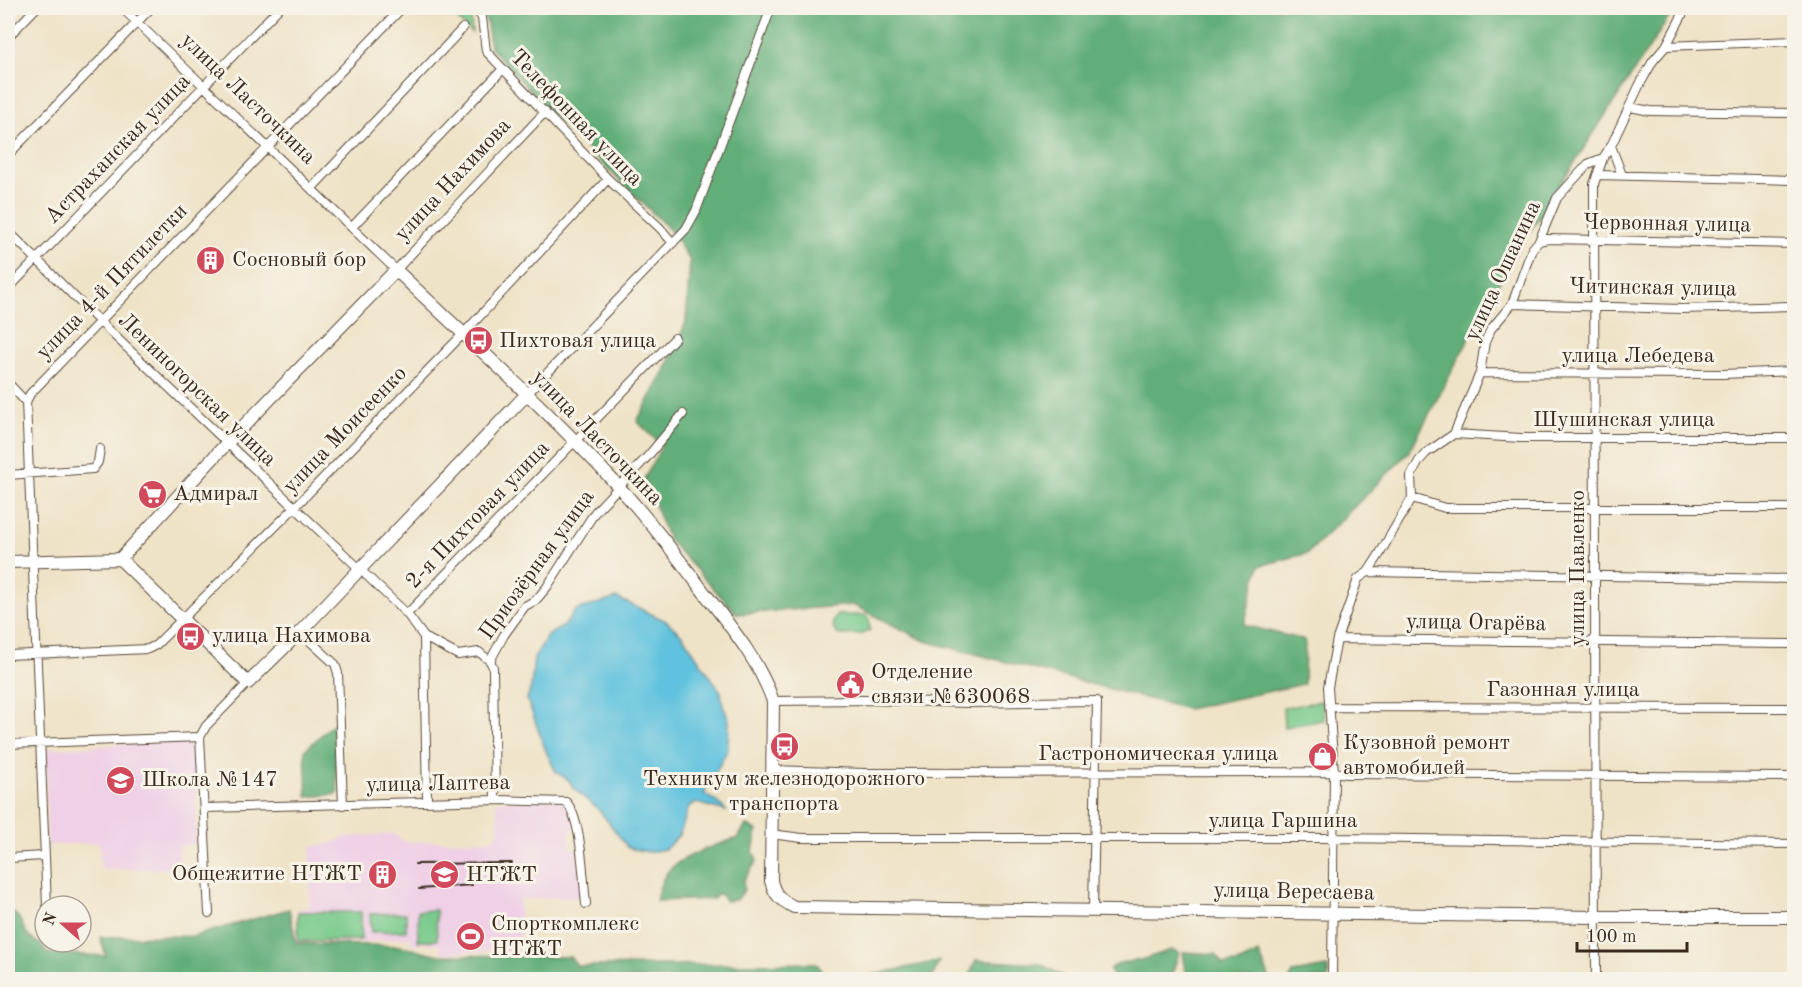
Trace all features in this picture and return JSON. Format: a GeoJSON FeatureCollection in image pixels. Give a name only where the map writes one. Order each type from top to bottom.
{"type":"FeatureCollection","features":[{"type":"Feature","properties":{"kind":"street"},"geometry":{"type":"LineString","coordinates":[[8,37],[36,8]]}},
{"type":"Feature","properties":{"kind":"street","name":"улица Ласточкина"},"geometry":{"type":"LineString","coordinates":[[122,8],[527,394],[618,486],[678,557],[751,654],[765,678],[773,701],[771,881],[774,892],[780,900],[794,907]]}},
{"type":"Feature","properties":{"kind":"street"},"geometry":{"type":"LineString","coordinates":[[8,155],[151,8]]}},
{"type":"Feature","properties":{"kind":"street","name":"Астраханская улица"},"geometry":{"type":"LineString","coordinates":[[8,289],[279,8]]}},
{"type":"Feature","properties":{"kind":"street","name":"улица 4-й Пятилетки"},"geometry":{"type":"LineString","coordinates":[[26,402],[30,394],[99,321],[402,8]]}},
{"type":"Feature","properties":{"kind":"street","name":"Телефонная улица"},"geometry":{"type":"LineString","coordinates":[[475,8],[482,18],[486,51],[608,179],[673,243]]}},
{"type":"Feature","properties":{"kind":"street"},"geometry":{"type":"LineString","coordinates":[[210,913],[200,737],[206,726],[300,632],[686,229],[696,211],[771,8]]}},
{"type":"Feature","properties":{"kind":"street","name":"улица Ошанина"},"geometry":{"type":"LineString","coordinates":[[1454,434],[1480,373],[1485,342],[1491,329],[1512,304],[1532,249],[1539,242],[1557,198],[1588,164],[1603,158],[1653,60],[1666,46],[1686,8]]}},
{"type":"Feature","properties":{"kind":"street"},"geometry":{"type":"LineString","coordinates":[[312,188],[463,28]]}},
{"type":"Feature","properties":{"kind":"street"},"geometry":{"type":"LineString","coordinates":[[1666,46],[1794,41]]}},
{"type":"Feature","properties":{"kind":"street"},"geometry":{"type":"LineString","coordinates":[[352,227],[503,69]]}},
{"type":"Feature","properties":{"kind":"street"},"geometry":{"type":"LineString","coordinates":[[1630,107],[1650,111],[1794,113]]}},
{"type":"Feature","properties":{"kind":"street","name":"улица Нахимова"},"geometry":{"type":"LineString","coordinates":[[120,559],[227,443],[396,270],[545,112]]}},
{"type":"Feature","properties":{"kind":"street"},"geometry":{"type":"LineString","coordinates":[[1611,146],[1622,175]]}},
{"type":"Feature","properties":{"kind":"street","name":"улица Павленко"},"geometry":{"type":"LineString","coordinates":[[1596,980],[1594,184],[1603,158]]}},
{"type":"Feature","properties":{"kind":"street"},"geometry":{"type":"LineString","coordinates":[[1597,175],[1794,180]]}},
{"type":"Feature","properties":{"kind":"street","name":"улица Моисеенко"},"geometry":{"type":"LineString","coordinates":[[8,655],[148,649],[156,645],[294,508],[463,334],[608,179]]}},
{"type":"Feature","properties":{"kind":"street","name":"Лениногорская улица"},"geometry":{"type":"LineString","coordinates":[[8,231],[99,321],[407,614],[424,637]]}},
{"type":"Feature","properties":{"kind":"street","name":"Червонная улица"},"geometry":{"type":"LineString","coordinates":[[1539,242],[1548,239],[1794,244]]}},
{"type":"Feature","properties":{"kind":"street","name":"Читинская улица"},"geometry":{"type":"LineString","coordinates":[[1512,304],[1681,309],[1794,306]]}},
{"type":"Feature","properties":{"kind":"street","name":"2-я Пихтовая улица"},"geometry":{"type":"LineString","coordinates":[[407,614],[675,338]]}},
{"type":"Feature","properties":{"kind":"street","name":"улица Лебедева"},"geometry":{"type":"LineString","coordinates":[[1480,373],[1723,374],[1794,371]]}},
{"type":"Feature","properties":{"kind":"street"},"geometry":{"type":"LineString","coordinates":[[8,383],[26,402],[46,894]]}},
{"type":"Feature","properties":{"kind":"street","name":"Приозёрная улица"},"geometry":{"type":"LineString","coordinates":[[495,800],[493,667],[490,661],[504,635],[525,606],[536,600],[547,587],[595,512],[648,456],[683,414]]}},
{"type":"Feature","properties":{"kind":"street"},"geometry":{"type":"LineString","coordinates":[[1332,980],[1334,772],[1329,674],[1337,639],[1358,579],[1368,572],[1412,498],[1411,476],[1426,453],[1454,434]]}},
{"type":"Feature","properties":{"kind":"street","name":"Шушинская улица"},"geometry":{"type":"LineString","coordinates":[[1454,434],[1521,438],[1794,438]]}},
{"type":"Feature","properties":{"kind":"street"},"geometry":{"type":"LineString","coordinates":[[8,475],[93,470],[98,462],[100,449]]}},
{"type":"Feature","properties":{"kind":"street"},"geometry":{"type":"LineString","coordinates":[[1412,498],[1445,508],[1794,508]]}},
{"type":"Feature","properties":{"kind":"street"},"geometry":{"type":"LineString","coordinates":[[8,562],[120,559],[248,683]]}},
{"type":"Feature","properties":{"kind":"street"},"geometry":{"type":"LineString","coordinates":[[1368,572],[1794,579]]}},
{"type":"Feature","properties":{"kind":"street"},"geometry":{"type":"LineString","coordinates":[[300,632],[335,664],[338,674],[343,805]]}},
{"type":"Feature","properties":{"kind":"street"},"geometry":{"type":"LineString","coordinates":[[424,637],[458,655],[479,652],[490,661]]}},
{"type":"Feature","properties":{"kind":"street"},"geometry":{"type":"LineString","coordinates":[[424,637],[427,802]]}},
{"type":"Feature","properties":{"kind":"street","name":"улица Огарёва"},"geometry":{"type":"LineString","coordinates":[[1337,639],[1794,644]]}},
{"type":"Feature","properties":{"kind":"street"},"geometry":{"type":"LineString","coordinates":[[773,701],[968,703],[1097,701],[1093,910]]}},
{"type":"Feature","properties":{"kind":"street","name":"Газонная улица"},"geometry":{"type":"LineString","coordinates":[[1331,707],[1794,708]]}},
{"type":"Feature","properties":{"kind":"street"},"geometry":{"type":"LineString","coordinates":[[8,744],[200,737]]}},
{"type":"Feature","properties":{"kind":"street","name":"Гастрономическая улица"},"geometry":{"type":"LineString","coordinates":[[773,770],[866,773],[1334,772],[1794,777]]}},
{"type":"Feature","properties":{"kind":"street","name":"улица Лаптева"},"geometry":{"type":"LineString","coordinates":[[205,808],[495,800],[566,801],[571,806],[577,823],[586,904]]}},
{"type":"Feature","properties":{"kind":"street","name":"улица Гаршина"},"geometry":{"type":"LineString","coordinates":[[771,834],[802,838],[1334,838],[1794,844]]}},
{"type":"Feature","properties":{"kind":"street"},"geometry":{"type":"LineString","coordinates":[[8,858],[44,856]]}},
{"type":"Feature","properties":{"kind":"street","name":"улица Вересаева"},"geometry":{"type":"LineString","coordinates":[[794,907],[1596,917],[1794,917]]}},
{"type":"Feature","properties":{"kind":"shaded area","name":"Школа №147"},"geometry":{"type":"Polygon","coordinates":[[[184,741],[196,747],[196,843],[179,846],[179,869],[101,869],[99,843],[47,845],[46,749],[184,741]]]}},
{"type":"Feature","properties":{"kind":"shaded area","name":"НТЖТ"},"geometry":{"type":"Polygon","coordinates":[[[572,800],[575,828],[570,833],[570,847],[577,851],[583,893],[578,897],[519,899],[520,950],[442,953],[440,944],[410,944],[411,937],[366,942],[296,942],[297,909],[308,908],[310,904],[311,847],[336,842],[343,837],[394,834],[405,842],[492,840],[499,831],[496,801],[572,800]]]}},
{"type":"Feature","properties":{"kind":"green space"},"geometry":{"type":"Polygon","coordinates":[[[445,8],[466,8],[471,15],[472,33],[445,8]]]}},
{"type":"Feature","properties":{"kind":"green space"},"geometry":{"type":"Polygon","coordinates":[[[481,8],[1675,8],[1510,262],[1409,452],[1308,553],[1259,566],[1244,625],[1305,640],[1304,684],[1187,709],[925,641],[853,605],[737,614],[668,539],[644,479],[662,446],[637,421],[664,373],[686,322],[690,261],[671,231],[551,113],[490,47],[487,23],[481,8]]]}},
{"type":"Feature","properties":{"kind":"green space"},"geometry":{"type":"Polygon","coordinates":[[[837,615],[865,615],[869,619],[870,630],[863,634],[839,635],[834,631],[833,624],[837,615]]]}},
{"type":"Feature","properties":{"kind":"green space"},"geometry":{"type":"Polygon","coordinates":[[[1322,701],[1324,720],[1284,727],[1283,708],[1322,701]]]}},
{"type":"Feature","properties":{"kind":"green space"},"geometry":{"type":"Polygon","coordinates":[[[333,724],[338,794],[307,797],[305,750],[333,724]]]}},
{"type":"Feature","properties":{"kind":"green space"},"geometry":{"type":"Polygon","coordinates":[[[746,825],[757,830],[753,852],[757,861],[743,881],[744,890],[737,900],[726,901],[719,893],[713,899],[656,901],[663,880],[671,868],[699,852],[738,838],[746,825]]]}},
{"type":"Feature","properties":{"kind":"green space"},"geometry":{"type":"Polygon","coordinates":[[[289,909],[296,943],[401,946],[439,955],[570,957],[578,966],[816,963],[829,979],[8,979],[8,910],[17,916],[33,940],[33,954],[106,956],[100,937],[194,936],[289,909]]]}},
{"type":"Feature","properties":{"kind":"green space"},"geometry":{"type":"Polygon","coordinates":[[[436,910],[437,940],[418,941],[418,911],[436,910]]]}},
{"type":"Feature","properties":{"kind":"green space"},"geometry":{"type":"Polygon","coordinates":[[[298,912],[361,912],[361,940],[298,941],[298,912]]]}},
{"type":"Feature","properties":{"kind":"green space"},"geometry":{"type":"Polygon","coordinates":[[[406,913],[406,931],[371,932],[370,914],[406,913]]]}},
{"type":"Feature","properties":{"kind":"green space"},"geometry":{"type":"Polygon","coordinates":[[[1171,950],[1179,952],[1172,979],[1115,979],[1109,969],[1120,963],[1141,960],[1171,950]]]}},
{"type":"Feature","properties":{"kind":"green space"},"geometry":{"type":"Polygon","coordinates":[[[1183,952],[1216,954],[1222,964],[1238,963],[1259,953],[1270,979],[1187,979],[1183,952]]]}},
{"type":"Feature","properties":{"kind":"green space"},"geometry":{"type":"Polygon","coordinates":[[[976,960],[1041,964],[1068,979],[968,979],[976,960]]]}},
{"type":"Feature","properties":{"kind":"green space"},"geometry":{"type":"Polygon","coordinates":[[[939,961],[932,979],[852,979],[939,961]]]}},
{"type":"Feature","properties":{"kind":"green space"},"geometry":{"type":"Polygon","coordinates":[[[1328,967],[1328,979],[1289,980],[1293,973],[1328,967]]]}},
{"type":"Feature","properties":{"kind":"water"},"geometry":{"type":"Polygon","coordinates":[[[617,598],[666,621],[682,635],[721,692],[723,706],[729,720],[728,749],[704,794],[719,803],[726,811],[696,803],[689,806],[680,834],[665,849],[649,852],[628,848],[600,811],[573,788],[570,781],[556,772],[527,699],[531,687],[534,658],[547,636],[565,625],[576,610],[617,598]]]}},
{"type":"Feature","properties":{"kind":"railway"},"geometry":{"type":"LineString","coordinates":[[415,864],[512,863]]}},
{"type":"Feature","properties":{"kind":"railway"},"geometry":{"type":"LineString","coordinates":[[419,889],[472,885]]}},
{"type":"Feature","properties":{"kind":"place","name":"Сосновый бор"},"geometry":{"type":"Point","coordinates":[211,260]}},
{"type":"Feature","properties":{"kind":"place","name":"Пихтовая улица"},"geometry":{"type":"Point","coordinates":[478,341]}},
{"type":"Feature","properties":{"kind":"place","name":"Адмирал"},"geometry":{"type":"Point","coordinates":[152,494]}},
{"type":"Feature","properties":{"kind":"place","name":"улица Нахимова"},"geometry":{"type":"Point","coordinates":[191,636]}},
{"type":"Feature","properties":{"kind":"place","name":"Отделение связи №630068"},"geometry":{"type":"Point","coordinates":[850,685]}},
{"type":"Feature","properties":{"kind":"place","name":"Техникум железнодорожного транспорта"},"geometry":{"type":"Point","coordinates":[784,747]}},
{"type":"Feature","properties":{"kind":"place","name":"Кузовной ремонт автомобилей"},"geometry":{"type":"Point","coordinates":[1322,756]}},
{"type":"Feature","properties":{"kind":"place","name":"Школа №147"},"geometry":{"type":"Point","coordinates":[121,780]}},
{"type":"Feature","properties":{"kind":"place","name":"Общежитие НТЖТ"},"geometry":{"type":"Point","coordinates":[383,874]}},
{"type":"Feature","properties":{"kind":"place","name":"НТЖТ"},"geometry":{"type":"Point","coordinates":[445,875]}},
{"type":"Feature","properties":{"kind":"place","name":"Спорткомплекс НТЖТ"},"geometry":{"type":"Point","coordinates":[470,937]}}]}
